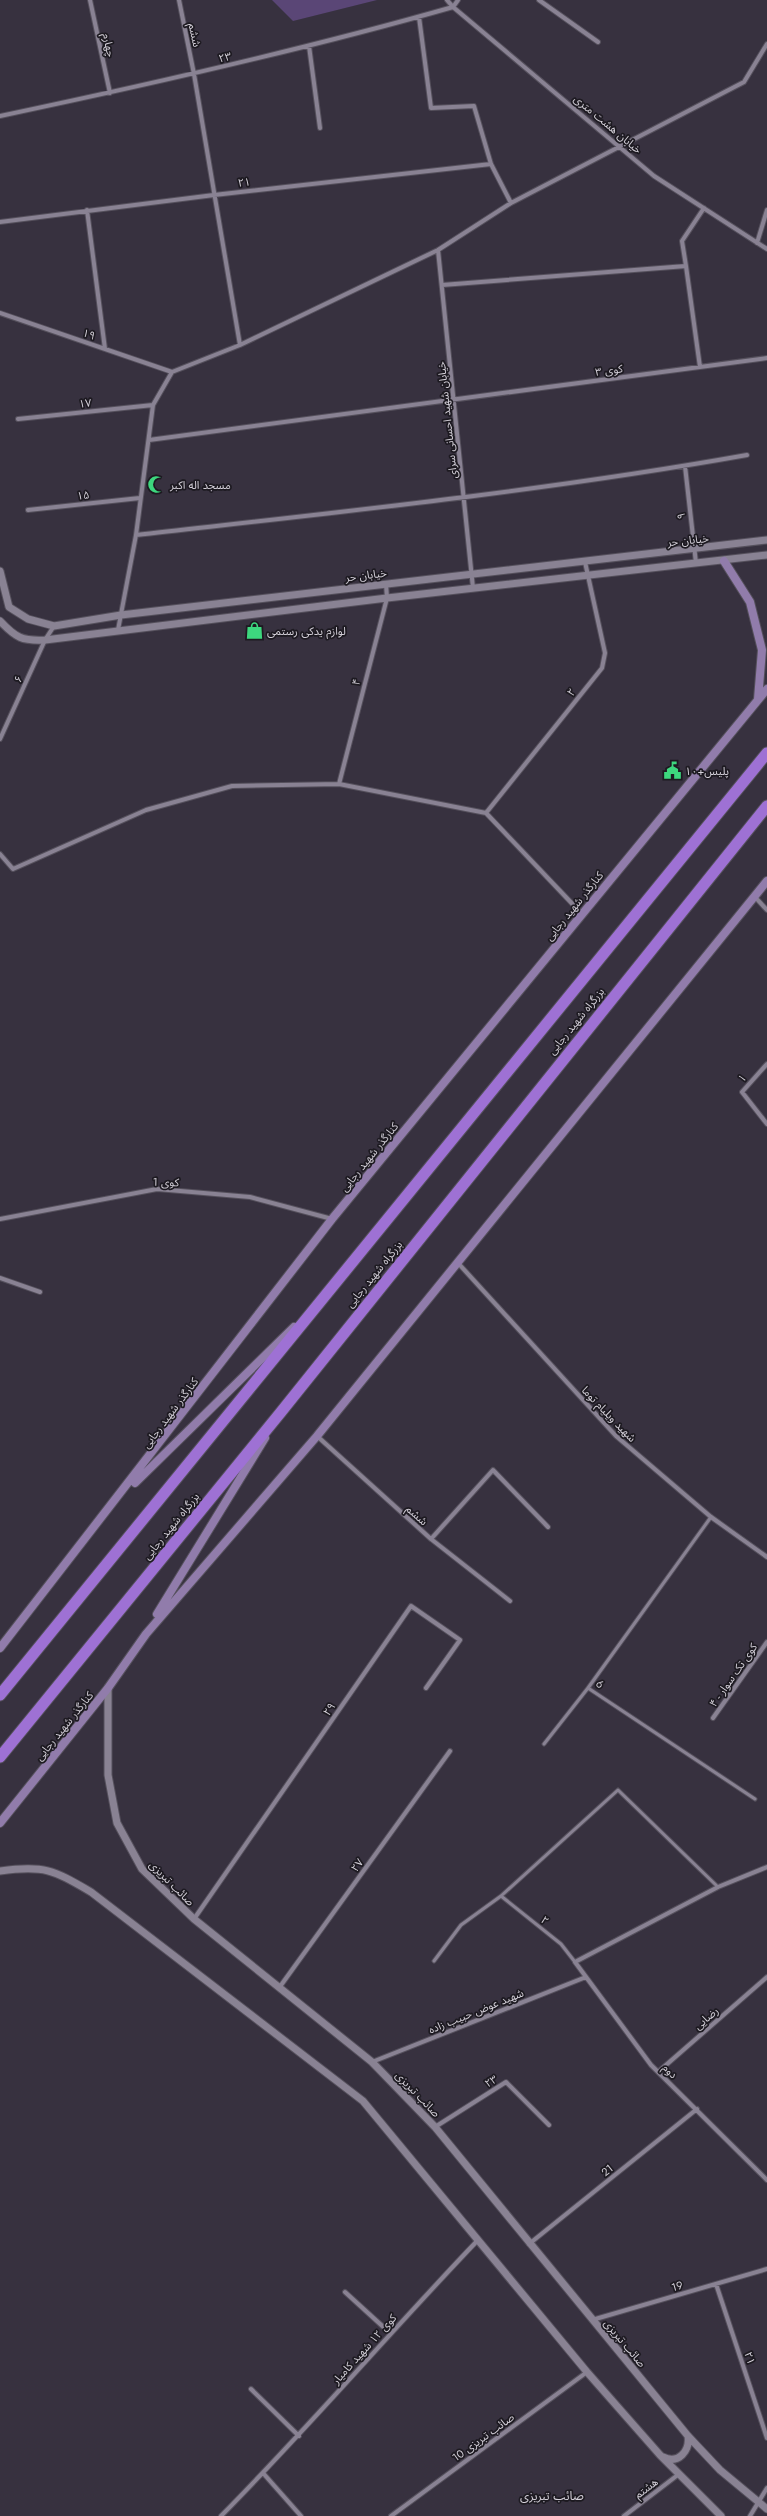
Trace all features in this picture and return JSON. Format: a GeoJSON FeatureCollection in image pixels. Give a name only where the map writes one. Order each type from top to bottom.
{"type":"FeatureCollection","features":[{"type":"Feature","properties":{"kind":"highway","name":"بزرگراه شهید رجایی"},"geometry":{"type":"LineString","coordinates":[[0,1695],[767,753]]}},
{"type":"Feature","properties":{"kind":"highway","name":"بزرگراه شهید رجایی"},"geometry":{"type":"LineString","coordinates":[[0,1757],[281,1412],[643,958],[767,806]]}},
{"type":"Feature","properties":{"kind":"main road"},"geometry":{"type":"LineString","coordinates":[[724,561],[750,602],[754,616],[762,650],[758,699]]}},
{"type":"Feature","properties":{"kind":"main road","name":"کنارگذر شهید رجایی"},"geometry":{"type":"LineString","coordinates":[[0,1648],[115,1503],[332,1219],[767,689]]}},
{"type":"Feature","properties":{"kind":"main road","name":"کنارگذر شهید رجایی"},"geometry":{"type":"LineString","coordinates":[[0,1823],[108,1688],[146,1634],[317,1436],[767,881]]}},
{"type":"Feature","properties":{"kind":"main road"},"geometry":{"type":"LineString","coordinates":[[115,1503],[327,1295]]}},
{"type":"Feature","properties":{"kind":"main road"},"geometry":{"type":"LineString","coordinates":[[146,1634],[281,1412]]}},
{"type":"Feature","properties":{"kind":"street","name":"چهارم"},"geometry":{"type":"LineString","coordinates":[[90,0],[110,93]]}},
{"type":"Feature","properties":{"kind":"street","name":"ششم"},"geometry":{"type":"LineString","coordinates":[[179,0],[194,74],[240,344]]}},
{"type":"Feature","properties":{"kind":"street","name":"خیابان هشت متری"},"geometry":{"type":"LineString","coordinates":[[447,0],[453,7],[622,147],[654,176],[767,249]]}},
{"type":"Feature","properties":{"kind":"street"},"geometry":{"type":"LineString","coordinates":[[453,7],[458,0]]}},
{"type":"Feature","properties":{"kind":"street"},"geometry":{"type":"LineString","coordinates":[[539,0],[598,42]]}},
{"type":"Feature","properties":{"kind":"street","name":"۲۳"},"geometry":{"type":"LineString","coordinates":[[0,116],[194,74],[309,46],[453,7]]}},
{"type":"Feature","properties":{"kind":"street"},"geometry":{"type":"LineString","coordinates":[[419,17],[431,108],[474,106],[491,164],[511,204]]}},
{"type":"Feature","properties":{"kind":"street"},"geometry":{"type":"LineString","coordinates":[[118,630],[136,535],[153,405],[172,372],[240,344],[438,250],[511,204],[744,82],[767,44]]}},
{"type":"Feature","properties":{"kind":"street"},"geometry":{"type":"LineString","coordinates":[[309,46],[320,128]]}},
{"type":"Feature","properties":{"kind":"street","name":"۲۱"},"geometry":{"type":"LineString","coordinates":[[0,222],[87,210],[491,164]]}},
{"type":"Feature","properties":{"kind":"street"},"geometry":{"type":"LineString","coordinates":[[700,366],[682,241],[704,208]]}},
{"type":"Feature","properties":{"kind":"street"},"geometry":{"type":"LineString","coordinates":[[87,210],[105,349]]}},
{"type":"Feature","properties":{"kind":"street"},"geometry":{"type":"LineString","coordinates":[[757,243],[767,210]]}},
{"type":"Feature","properties":{"kind":"street","name":"خیابان شهید احسانی سرای"},"geometry":{"type":"LineString","coordinates":[[438,250],[473,588]]}},
{"type":"Feature","properties":{"kind":"street"},"geometry":{"type":"LineString","coordinates":[[442,284],[686,266]]}},
{"type":"Feature","properties":{"kind":"street","name":"۱۹"},"geometry":{"type":"LineString","coordinates":[[0,313],[172,372]]}},
{"type":"Feature","properties":{"kind":"street","name":"کوی ۳"},"geometry":{"type":"LineString","coordinates":[[149,440],[767,358]]}},
{"type":"Feature","properties":{"kind":"street","name":"۱۷"},"geometry":{"type":"LineString","coordinates":[[18,419],[153,405]]}},
{"type":"Feature","properties":{"kind":"street"},"geometry":{"type":"LineString","coordinates":[[136,535],[464,498],[685,466],[747,455]]}},
{"type":"Feature","properties":{"kind":"street","name":"۹"},"geometry":{"type":"LineString","coordinates":[[685,466],[696,564]]}},
{"type":"Feature","properties":{"kind":"street","name":"۱۵"},"geometry":{"type":"LineString","coordinates":[[28,510],[140,498]]}},
{"type":"Feature","properties":{"kind":"street","name":"خیابان حر"},"geometry":{"type":"LineString","coordinates":[[0,571],[9,607],[28,619],[54,626],[121,615],[471,574],[694,550],[767,540]]}},
{"type":"Feature","properties":{"kind":"street"},"geometry":{"type":"LineString","coordinates":[[0,621],[12,634],[26,641],[45,640],[387,598],[767,555]]}},
{"type":"Feature","properties":{"kind":"street","name":"۲"},"geometry":{"type":"LineString","coordinates":[[486,812],[602,668],[605,653],[585,562]]}},
{"type":"Feature","properties":{"kind":"street","name":"۴"},"geometry":{"type":"LineString","coordinates":[[339,784],[387,598],[386,584]]}},
{"type":"Feature","properties":{"kind":"street","name":"۶"},"geometry":{"type":"LineString","coordinates":[[0,740],[45,640],[54,626]]}},
{"type":"Feature","properties":{"kind":"street"},"geometry":{"type":"LineString","coordinates":[[0,854],[13,869],[146,810],[232,786],[339,784],[486,812],[582,914]]}},
{"type":"Feature","properties":{"kind":"street"},"geometry":{"type":"LineString","coordinates":[[754,896],[767,910]]}},
{"type":"Feature","properties":{"kind":"street","name":"۱"},"geometry":{"type":"LineString","coordinates":[[767,1064],[742,1092],[767,1124]]}},
{"type":"Feature","properties":{"kind":"street","name":"کوی 1"},"geometry":{"type":"LineString","coordinates":[[0,1219],[157,1188],[250,1197],[332,1219]]}},
{"type":"Feature","properties":{"kind":"street","name":"شهید ویلیام توما"},"geometry":{"type":"LineString","coordinates":[[458,1263],[616,1436],[711,1517],[767,1557]]}},
{"type":"Feature","properties":{"kind":"street"},"geometry":{"type":"LineString","coordinates":[[0,1278],[40,1292]]}},
{"type":"Feature","properties":{"kind":"street","name":"ششم"},"geometry":{"type":"LineString","coordinates":[[317,1436],[431,1539],[510,1601]]}},
{"type":"Feature","properties":{"kind":"street"},"geometry":{"type":"LineString","coordinates":[[431,1539],[493,1470],[548,1527]]}},
{"type":"Feature","properties":{"kind":"street","name":"۲۹"},"geometry":{"type":"LineString","coordinates":[[194,1919],[411,1606],[460,1640],[426,1688]]}},
{"type":"Feature","properties":{"kind":"street","name":"۴ - کوی تک سوار"},"geometry":{"type":"LineString","coordinates":[[713,1718],[767,1642]]}},
{"type":"Feature","properties":{"kind":"street","name":"صائب تبریزی"},"geometry":{"type":"LineString","coordinates":[[108,1688],[108,1775],[117,1823],[142,1869],[194,1919],[279,1989],[372,2062],[435,2127],[591,2320],[688,2436],[720,2470],[767,2509]]}},
{"type":"Feature","properties":{"kind":"street","name":"۲۷"},"geometry":{"type":"LineString","coordinates":[[279,1989],[450,1751]]}},
{"type":"Feature","properties":{"kind":"street"},"geometry":{"type":"LineString","coordinates":[[0,1871],[30,1867],[59,1873],[91,1892],[357,2096],[479,2239],[587,2372],[660,2455],[721,2516]]}},
{"type":"Feature","properties":{"kind":"street"},"geometry":{"type":"LineString","coordinates":[[575,1962],[718,1887],[767,1867]]}},
{"type":"Feature","properties":{"kind":"street","name":"دوم"},"geometry":{"type":"LineString","coordinates":[[575,1962],[658,2072],[767,2180]]}},
{"type":"Feature","properties":{"kind":"street","name":"شهید عوض حبیب زاده"},"geometry":{"type":"LineString","coordinates":[[372,2062],[586,1977]]}},
{"type":"Feature","properties":{"kind":"street","name":"رضایی"},"geometry":{"type":"LineString","coordinates":[[658,2072],[767,1977]]}},
{"type":"Feature","properties":{"kind":"street","name":"۲۳"},"geometry":{"type":"LineString","coordinates":[[435,2127],[506,2082],[549,2125]]}},
{"type":"Feature","properties":{"kind":"street","name":"21"},"geometry":{"type":"LineString","coordinates":[[529,2244],[697,2110]]}},
{"type":"Feature","properties":{"kind":"street","name":"کوی ۱۲ شهید کامیار"},"geometry":{"type":"LineString","coordinates":[[220,2516],[299,2436],[390,2333],[479,2239]]}},
{"type":"Feature","properties":{"kind":"street","name":"19"},"geometry":{"type":"LineString","coordinates":[[591,2320],[767,2269]]}},
{"type":"Feature","properties":{"kind":"street","name":"۲۱"},"geometry":{"type":"LineString","coordinates":[[716,2284],[767,2438]]}},
{"type":"Feature","properties":{"kind":"street"},"geometry":{"type":"LineString","coordinates":[[345,2292],[390,2333]]}},
{"type":"Feature","properties":{"kind":"street","name":"صائب تبریزی 10"},"geometry":{"type":"LineString","coordinates":[[391,2516],[587,2372]]}},
{"type":"Feature","properties":{"kind":"street"},"geometry":{"type":"LineString","coordinates":[[251,2389],[299,2436]]}},
{"type":"Feature","properties":{"kind":"street"},"geometry":{"type":"LineString","coordinates":[[660,2455],[672,2460],[684,2454],[688,2449],[688,2436]]}},
{"type":"Feature","properties":{"kind":"street"},"geometry":{"type":"LineString","coordinates":[[263,2473],[301,2516]]}},
{"type":"Feature","properties":{"kind":"street","name":"هشتم"},"geometry":{"type":"LineString","coordinates":[[624,2516],[679,2474]]}},
{"type":"Feature","properties":{"kind":"street"},"geometry":{"type":"LineString","coordinates":[[750,2516],[767,2488]]}},
{"type":"Feature","properties":{"kind":"lane","name":"6"},"geometry":{"type":"LineString","coordinates":[[711,1517],[588,1688],[755,1799]]}},
{"type":"Feature","properties":{"kind":"lane"},"geometry":{"type":"LineString","coordinates":[[544,1744],[588,1688]]}},
{"type":"Feature","properties":{"kind":"lane"},"geometry":{"type":"LineString","coordinates":[[434,1961],[461,1925],[501,1896],[618,1790],[718,1887]]}},
{"type":"Feature","properties":{"kind":"lane","name":"۲"},"geometry":{"type":"LineString","coordinates":[[501,1896],[561,1944],[575,1962]]}},
{"type":"Feature","properties":{"kind":"shaded area"},"geometry":{"type":"Polygon","coordinates":[[[272,0],[377,0],[293,21],[272,0]]]}},
{"type":"Feature","properties":{"kind":"place","name":"مسجد اله اکبر"},"geometry":{"type":"Point","coordinates":[157,485]}},
{"type":"Feature","properties":{"kind":"place","name":"لوازم یدکی رستمی"},"geometry":{"type":"Point","coordinates":[254,631]}},
{"type":"Feature","properties":{"kind":"place","name":"پلیس+١٠"},"geometry":{"type":"Point","coordinates":[672,771]}},
{"type":"Feature","properties":{"kind":"district","name":"صائب تبریزی"},"geometry":{"type":"Point","coordinates":[552,2496]}}]}
